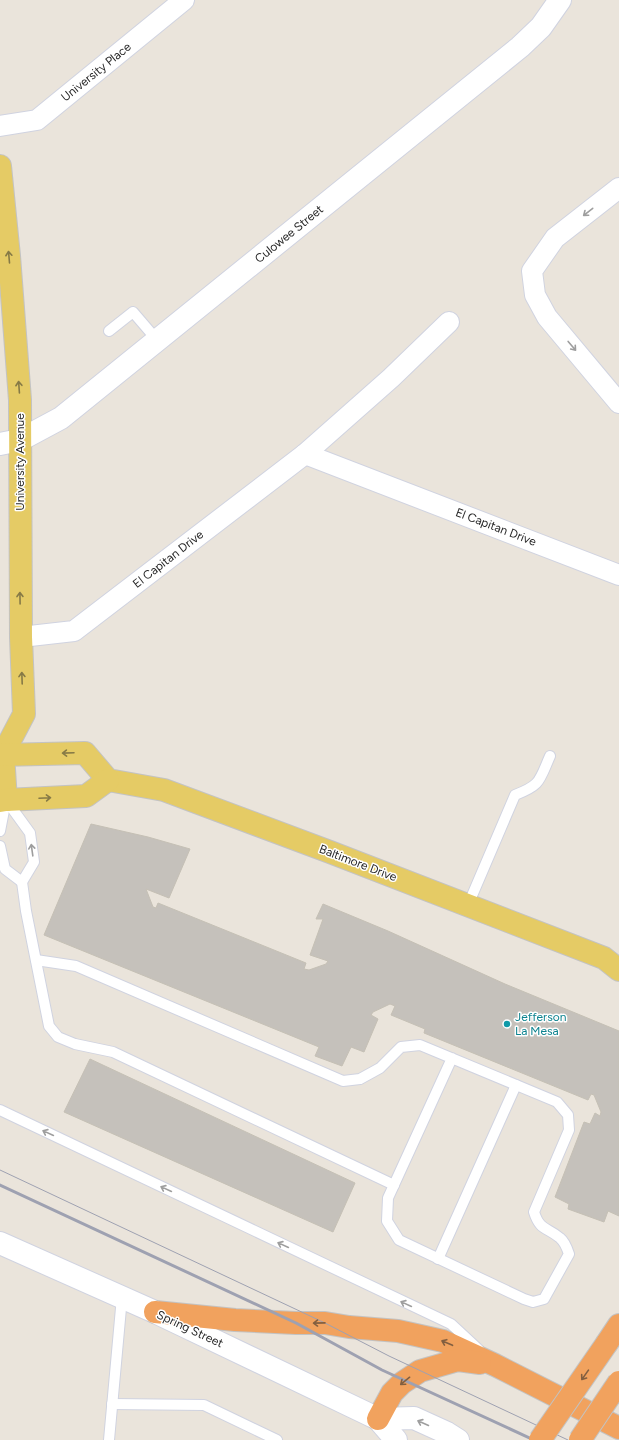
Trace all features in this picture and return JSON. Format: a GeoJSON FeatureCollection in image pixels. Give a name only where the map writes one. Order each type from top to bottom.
{"type":"FeatureCollection","features":[{"type":"Feature","properties":{"kind":"highway"},"geometry":{"type":"LineString","coordinates":[[155,1312],[243,1320],[296,1323],[326,1322],[349,1327],[398,1331],[443,1341],[495,1365],[619,1428]]}},
{"type":"Feature","properties":{"kind":"highway"},"geometry":{"type":"LineString","coordinates":[[540,1440],[619,1325]]}},
{"type":"Feature","properties":{"kind":"highway"},"geometry":{"type":"LineString","coordinates":[[378,1419],[392,1393],[420,1371],[458,1360],[495,1365]]}},
{"type":"Feature","properties":{"kind":"highway"},"geometry":{"type":"LineString","coordinates":[[580,1440],[619,1382]]}},
{"type":"Feature","properties":{"kind":"main road","name":"University Avenue"},"geometry":{"type":"LineString","coordinates":[[0,166],[9,256],[20,400],[10,442],[24,714],[1,753]]}},
{"type":"Feature","properties":{"kind":"main road"},"geometry":{"type":"LineString","coordinates":[[1,753],[85,753],[108,780],[86,796],[3,800],[1,753]]}},
{"type":"Feature","properties":{"kind":"main road","name":"Baltimore Drive"},"geometry":{"type":"LineString","coordinates":[[108,780],[164,790],[330,852],[614,962]]}},
{"type":"Feature","properties":{"kind":"street","name":"University Place"},"geometry":{"type":"LineString","coordinates":[[0,126],[37,120],[184,0]]}},
{"type":"Feature","properties":{"kind":"street","name":"Culowee Street"},"geometry":{"type":"LineString","coordinates":[[10,442],[61,418],[520,47],[541,27],[560,0]]}},
{"type":"Feature","properties":{"kind":"street"},"geometry":{"type":"LineString","coordinates":[[619,188],[555,238],[532,270],[535,295],[547,316],[619,403]]}},
{"type":"Feature","properties":{"kind":"street","name":"El Capitan Drive"},"geometry":{"type":"LineString","coordinates":[[21,637],[74,632],[305,454],[391,378],[449,322]]}},
{"type":"Feature","properties":{"kind":"street","name":"El Capitan Drive"},"geometry":{"type":"LineString","coordinates":[[305,454],[619,575]]}},
{"type":"Feature","properties":{"kind":"street","name":"Spring Street"},"geometry":{"type":"LineString","coordinates":[[0,1243],[155,1312],[378,1419],[396,1440]]}},
{"type":"Feature","properties":{"kind":"street","name":"Spring Street"},"geometry":{"type":"LineString","coordinates":[[378,1419],[414,1418],[458,1440]]}},
{"type":"Feature","properties":{"kind":"lane"},"geometry":{"type":"LineString","coordinates":[[108,331],[133,312],[157,340]]}},
{"type":"Feature","properties":{"kind":"lane"},"geometry":{"type":"LineString","coordinates":[[468,905],[515,795],[532,789],[538,783],[550,756]]}},
{"type":"Feature","properties":{"kind":"lane"},"geometry":{"type":"LineString","coordinates":[[0,831],[3,800]]}},
{"type":"Feature","properties":{"kind":"lane"},"geometry":{"type":"LineString","coordinates":[[3,800],[30,833],[34,862],[22,882],[26,911],[49,1026],[58,1038],[75,1044],[113,1052],[394,1186]]}},
{"type":"Feature","properties":{"kind":"lane"},"geometry":{"type":"LineString","coordinates":[[0,846],[5,870],[22,882]]}},
{"type":"Feature","properties":{"kind":"lane"},"geometry":{"type":"LineString","coordinates":[[36,960],[76,966],[343,1081],[360,1079],[380,1068],[401,1047],[420,1045],[452,1058],[557,1102],[568,1116],[569,1130],[534,1212],[537,1221],[543,1228],[560,1238],[565,1244],[569,1254],[544,1299],[533,1302],[524,1299],[399,1240],[387,1221],[388,1198],[452,1058]]}},
{"type":"Feature","properties":{"kind":"lane"},"geometry":{"type":"LineString","coordinates":[[438,1259],[516,1085]]}},
{"type":"Feature","properties":{"kind":"lane"},"geometry":{"type":"LineString","coordinates":[[0,1110],[451,1324],[495,1365]]}},
{"type":"Feature","properties":{"kind":"lane"},"geometry":{"type":"LineString","coordinates":[[109,1440],[122,1297]]}},
{"type":"Feature","properties":{"kind":"lane"},"geometry":{"type":"LineString","coordinates":[[112,1404],[204,1405],[277,1440]]}},
{"type":"Feature","properties":{"kind":"building","name":"Jefferson La Mesa"},"geometry":{"type":"Polygon","coordinates":[[[91,824],[148,837],[190,849],[169,898],[146,889],[153,907],[156,908],[158,903],[306,963],[304,969],[309,970],[326,964],[328,961],[310,955],[323,919],[316,919],[323,904],[388,931],[505,984],[619,1031],[619,1216],[608,1211],[604,1222],[568,1209],[569,1204],[555,1197],[584,1122],[590,1124],[595,1113],[600,1116],[601,1112],[594,1095],[591,1094],[588,1100],[424,1033],[425,1029],[391,1015],[395,1006],[390,1004],[373,1012],[371,1015],[378,1019],[364,1052],[351,1047],[342,1066],[315,1056],[319,1047],[44,935],[91,824]]]}},
{"type":"Feature","properties":{"kind":"building"},"geometry":{"type":"Polygon","coordinates":[[[90,1059],[355,1183],[333,1232],[64,1112],[90,1059]]]}},
{"type":"Feature","properties":{"kind":"tram line"},"geometry":{"type":"LineString","coordinates":[[0,1170],[325,1323],[389,1356],[568,1440]]}},
{"type":"Feature","properties":{"kind":"railway"},"geometry":{"type":"LineString","coordinates":[[0,1185],[296,1323],[382,1370],[534,1440]]}},
{"type":"Feature","properties":{"kind":"place","name":"Jefferson La Mesa"},"geometry":{"type":"Point","coordinates":[507,1024]}}]}
